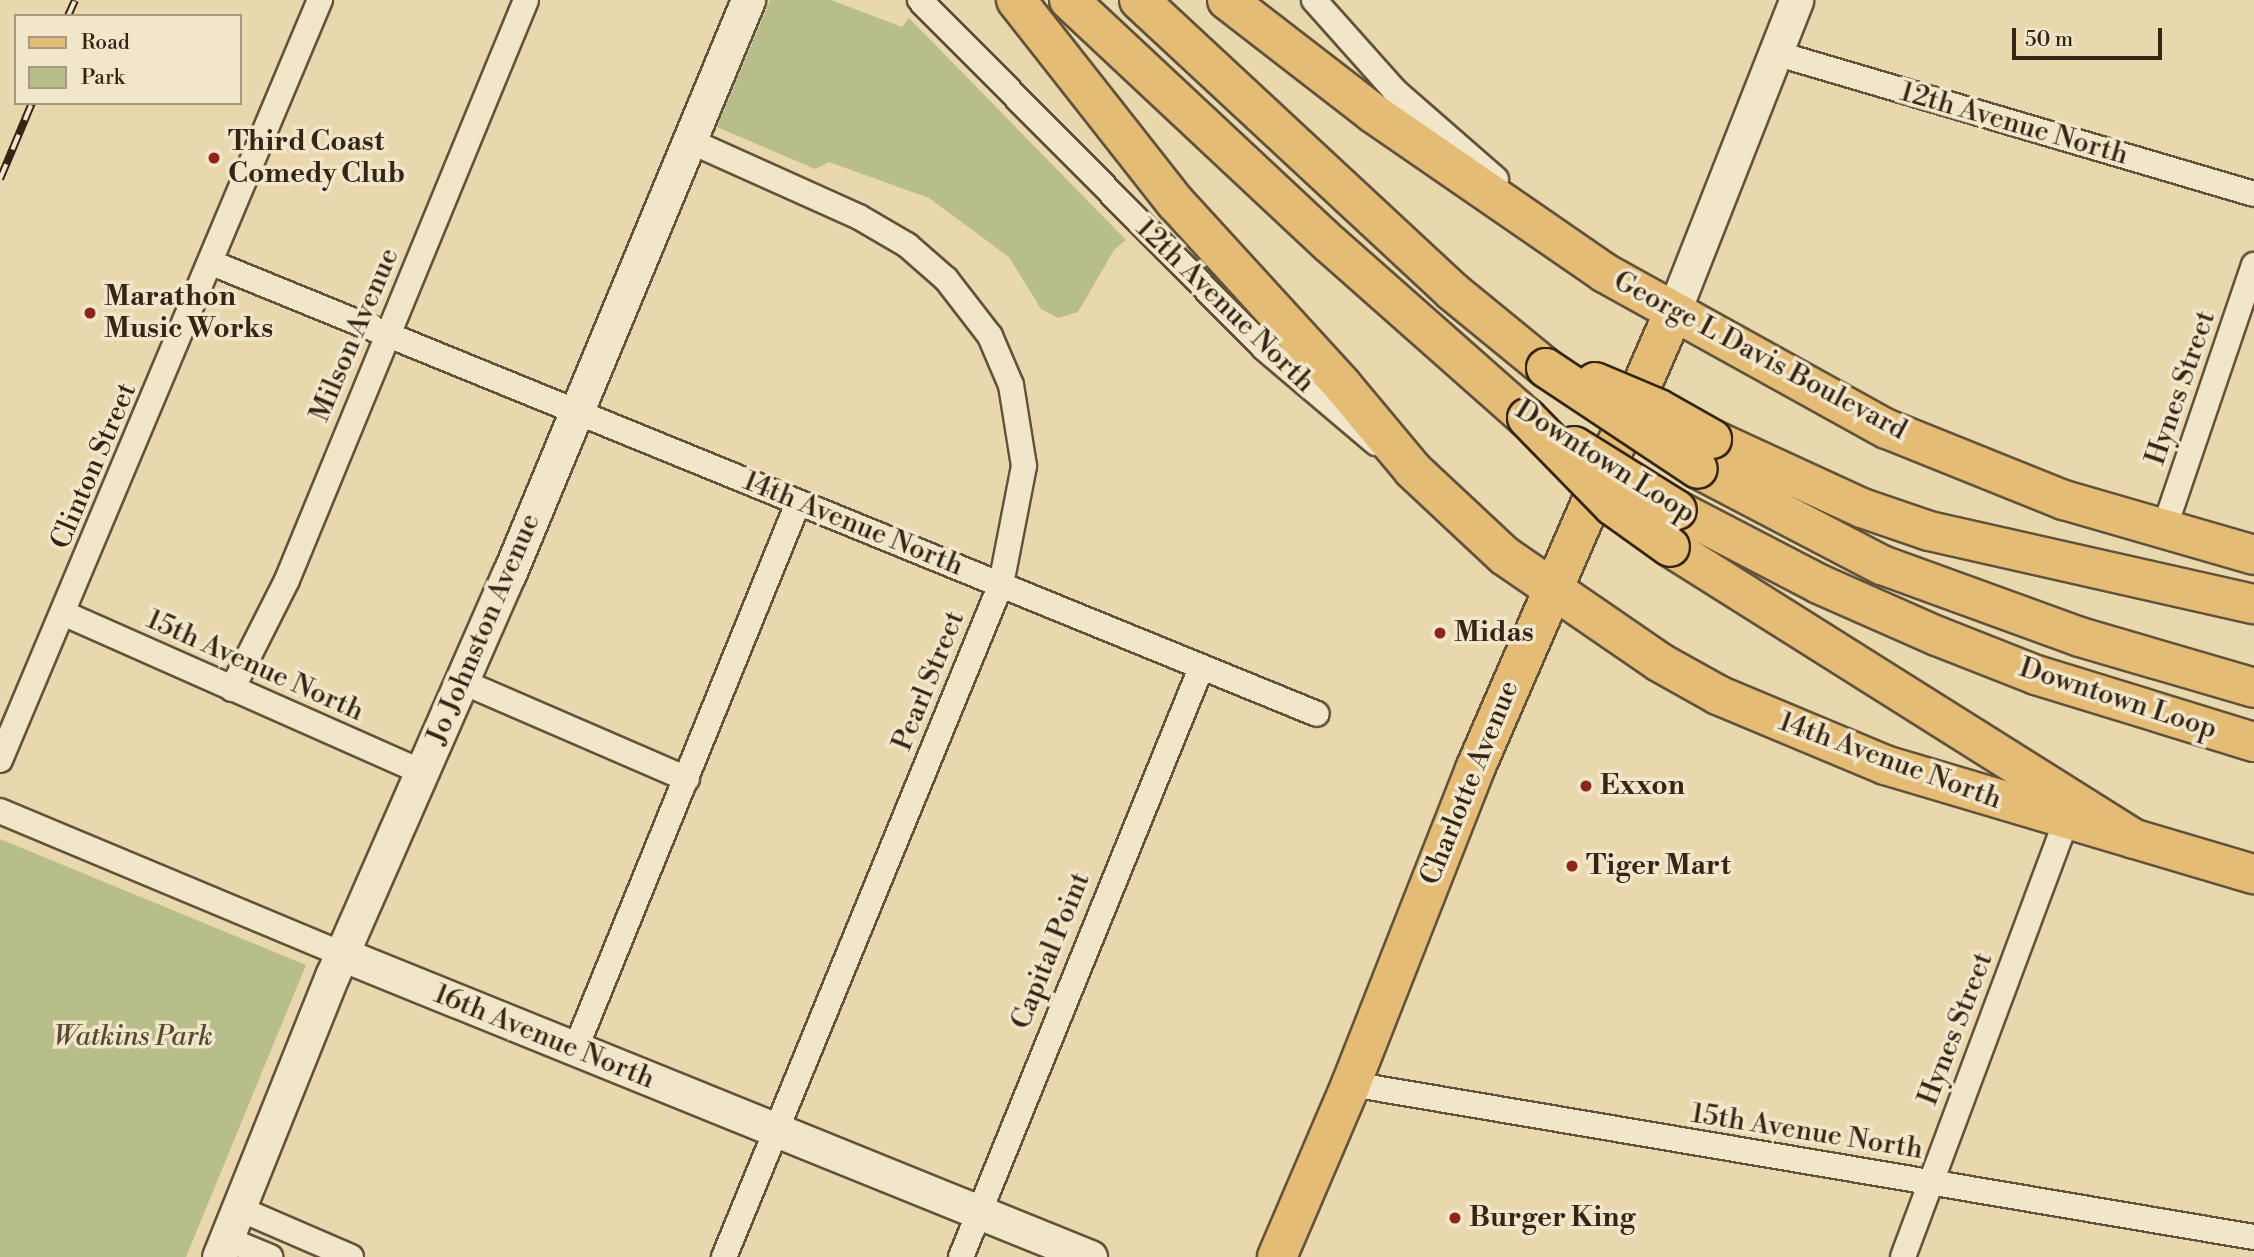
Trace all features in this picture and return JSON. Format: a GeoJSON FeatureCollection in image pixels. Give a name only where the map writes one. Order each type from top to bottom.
{"type":"FeatureCollection","features":[{"type":"Feature","properties":{"kind":"main road"},"geometry":{"type":"LineString","coordinates":[[1016,0],[1176,203],[1342,385],[1413,470]]}},
{"type":"Feature","properties":{"kind":"main road","name":"Downtown Loop"},"geometry":{"type":"LineString","coordinates":[[1069,0],[1337,250],[1527,418],[1678,510],[1819,584],[1937,636],[2036,675],[2254,742]]}},
{"type":"Feature","properties":{"kind":"main road","name":"Downtown Loop"},"geometry":{"type":"LineString","coordinates":[[1139,0],[1452,291],[1546,368],[1611,386],[1705,454],[1882,565],[2080,637],[2254,688]]}},
{"type":"Feature","properties":{"kind":"main road"},"geometry":{"type":"LineString","coordinates":[[1227,0],[1373,113],[1605,273]]}},
{"type":"Feature","properties":{"kind":"main road","name":"George L Davis Boulevard"},"geometry":{"type":"LineString","coordinates":[[1605,273],[1887,429],[2064,500],[2254,555]]}},
{"type":"Feature","properties":{"kind":"main road","name":"Charlotte Avenue"},"geometry":{"type":"LineString","coordinates":[[1276,1257],[1352,1084],[1449,831],[1673,313]]}},
{"type":"Feature","properties":{"kind":"main road"},"geometry":{"type":"LineString","coordinates":[[1527,418],[1613,506],[1670,547],[2134,839]]}},
{"type":"Feature","properties":{"kind":"main road"},"geometry":{"type":"LineString","coordinates":[[1705,454],[1929,531],[2254,604]]}},
{"type":"Feature","properties":{"kind":"main road","name":"12th Avenue North"},"geometry":{"type":"LineString","coordinates":[[1413,470],[1505,556],[1552,588]]}},
{"type":"Feature","properties":{"kind":"main road","name":"14th Avenue North"},"geometry":{"type":"LineString","coordinates":[[1552,588],[1718,695],[1874,761],[2066,822],[2254,874]]}},
{"type":"Feature","properties":{"kind":"main road"},"geometry":{"type":"LineString","coordinates":[[2211,730],[2254,754]]}},
{"type":"Feature","properties":{"kind":"street","name":"Clinton Street"},"geometry":{"type":"LineString","coordinates":[[0,760],[212,263],[320,0]]}},
{"type":"Feature","properties":{"kind":"street","name":"Milson Avenue"},"geometry":{"type":"LineString","coordinates":[[232,689],[287,580],[526,0]]}},
{"type":"Feature","properties":{"kind":"street","name":"Jo Johnston Avenue"},"geometry":{"type":"LineString","coordinates":[[223,1248],[748,0]]}},
{"type":"Feature","properties":{"kind":"street","name":"12th Avenue North"},"geometry":{"type":"LineString","coordinates":[[920,0],[1264,348],[1335,413],[1413,470]]}},
{"type":"Feature","properties":{"kind":"street","name":"George L Davis Boulevard"},"geometry":{"type":"LineString","coordinates":[[1314,0],[1402,97],[1605,273]]}},
{"type":"Feature","properties":{"kind":"street"},"geometry":{"type":"LineString","coordinates":[[1673,313],[1796,0]]}},
{"type":"Feature","properties":{"kind":"street","name":"12th Avenue North"},"geometry":{"type":"LineString","coordinates":[[1775,54],[2254,194]]}},
{"type":"Feature","properties":{"kind":"street","name":"Pearl Street"},"geometry":{"type":"LineString","coordinates":[[690,141],[881,229],[926,260],[976,314],[1011,385],[1024,466],[1001,583],[724,1257]]}},
{"type":"Feature","properties":{"kind":"street","name":"14th Avenue North"},"geometry":{"type":"LineString","coordinates":[[212,263],[1317,713]]}},
{"type":"Feature","properties":{"kind":"street","name":"Hynes Street"},"geometry":{"type":"LineString","coordinates":[[2164,529],[2254,265]]}},
{"type":"Feature","properties":{"kind":"street"},"geometry":{"type":"LineString","coordinates":[[575,1050],[798,503]]}},
{"type":"Feature","properties":{"kind":"street","name":"15th Avenue North"},"geometry":{"type":"LineString","coordinates":[[63,613],[422,772]]}},
{"type":"Feature","properties":{"kind":"street","name":"Capital Point"},"geometry":{"type":"LineString","coordinates":[[961,1257],[1201,668]]}},
{"type":"Feature","properties":{"kind":"street"},"geometry":{"type":"LineString","coordinates":[[463,681],[687,779]]}},
{"type":"Feature","properties":{"kind":"street","name":"16th Avenue North"},"geometry":{"type":"LineString","coordinates":[[0,811],[978,1215],[1090,1257]]}},
{"type":"Feature","properties":{"kind":"street","name":"Hynes Street"},"geometry":{"type":"LineString","coordinates":[[1903,1257],[2066,822]]}},
{"type":"Feature","properties":{"kind":"street","name":"15th Avenue North"},"geometry":{"type":"LineString","coordinates":[[1352,1084],[2254,1237]]}},
{"type":"Feature","properties":{"kind":"street"},"geometry":{"type":"LineString","coordinates":[[240,1209],[351,1257]]}},
{"type":"Feature","properties":{"kind":"street"},"geometry":{"type":"LineString","coordinates":[[223,1248],[270,1257]]}},
{"type":"Feature","properties":{"kind":"green space"},"geometry":{"type":"Polygon","coordinates":[[[770,0],[831,0],[902,27],[909,18],[1126,240],[1114,250],[1078,312],[1058,318],[1041,309],[1009,257],[929,198],[829,162],[815,169],[717,127],[770,0]]]}},
{"type":"Feature","properties":{"kind":"green space","name":"Watkins Park"},"geometry":{"type":"Polygon","coordinates":[[[0,839],[306,965],[186,1257],[0,1257],[0,839]]]}},
{"type":"Feature","properties":{"kind":"railway"},"geometry":{"type":"LineString","coordinates":[[69,14],[75,0]]}},
{"type":"Feature","properties":{"kind":"railway"},"geometry":{"type":"LineString","coordinates":[[0,179],[31,105]]}},
{"type":"Feature","properties":{"kind":"place","name":"Third Coast Comedy Club"},"geometry":{"type":"Point","coordinates":[214,158]}},
{"type":"Feature","properties":{"kind":"place","name":"Marathon Music Works"},"geometry":{"type":"Point","coordinates":[90,313]}},
{"type":"Feature","properties":{"kind":"place","name":"Midas"},"geometry":{"type":"Point","coordinates":[1440,633]}},
{"type":"Feature","properties":{"kind":"place","name":"Exxon"},"geometry":{"type":"Point","coordinates":[1586,786]}},
{"type":"Feature","properties":{"kind":"place","name":"Tiger Mart"},"geometry":{"type":"Point","coordinates":[1572,866]}},
{"type":"Feature","properties":{"kind":"place","name":"Burger King"},"geometry":{"type":"Point","coordinates":[1455,1218]}}]}
